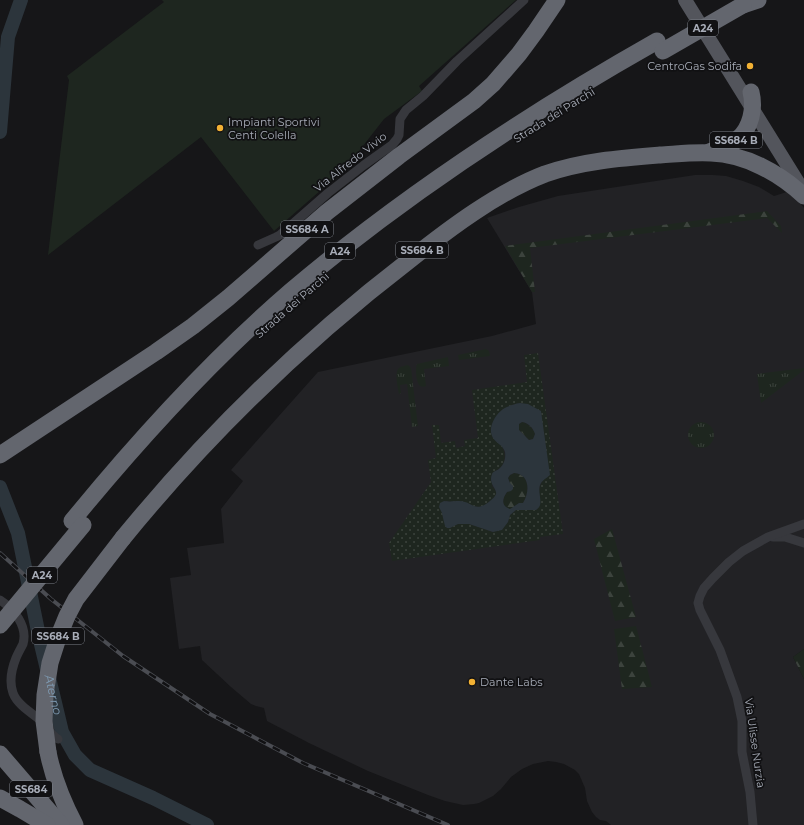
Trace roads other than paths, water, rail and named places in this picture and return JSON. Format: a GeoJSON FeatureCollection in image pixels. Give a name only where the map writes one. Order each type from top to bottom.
{"type":"FeatureCollection","features":[{"type":"Feature","properties":{"kind":"highway","name":"SS684 A"},"geometry":{"type":"LineString","coordinates":[[0,455],[144,361],[193,326],[223,302],[326,212],[474,101],[493,84],[519,54],[557,0]]}},
{"type":"Feature","properties":{"kind":"highway","name":"Strada dei Parchi"},"geometry":{"type":"LineString","coordinates":[[0,625],[78,523],[99,488],[179,399],[237,341],[291,292],[352,242],[407,200],[545,107],[626,59],[660,46],[746,1]]}},
{"type":"Feature","properties":{"kind":"highway","name":"SS684 B"},"geometry":{"type":"LineString","coordinates":[[702,153],[718,149],[732,143],[743,133],[750,120],[752,110],[751,92]]}},
{"type":"Feature","properties":{"kind":"highway","name":"SS684 B"},"geometry":{"type":"LineString","coordinates":[[75,825],[58,790],[52,769],[53,745],[44,721],[45,695],[50,663],[67,616],[76,599],[158,495],[200,449],[254,394],[334,320],[431,244],[472,215],[520,186],[545,174],[566,168],[618,159],[702,153],[724,154],[754,163],[777,176],[804,196]]}},
{"type":"Feature","properties":{"kind":"highway","name":"Strada dei Parchi"},"geometry":{"type":"LineString","coordinates":[[0,609],[78,523]]}},
{"type":"Feature","properties":{"kind":"highway","name":"SS684"},"geometry":{"type":"LineString","coordinates":[[0,754],[61,825]]}},
{"type":"Feature","properties":{"kind":"highway"},"geometry":{"type":"LineString","coordinates":[[0,798],[47,825]]}},
{"type":"Feature","properties":{"kind":"main road"},"geometry":{"type":"LineString","coordinates":[[685,0],[804,193]]}},
{"type":"Feature","properties":{"kind":"main road"},"geometry":{"type":"LineString","coordinates":[[694,0],[804,179]]}},
{"type":"Feature","properties":{"kind":"street","name":"Via Alfredo Vivio"},"geometry":{"type":"LineString","coordinates":[[258,244],[280,235],[328,193],[392,145],[398,139],[400,119],[404,112],[420,99],[457,62],[524,0]]}},
{"type":"Feature","properties":{"kind":"street","name":"Via Ulisse Nurzia"},"geometry":{"type":"LineString","coordinates":[[752,825],[750,792],[742,752],[742,721],[736,697],[720,650],[698,603],[704,588],[729,562],[743,551],[768,537],[804,524]]}},
{"type":"Feature","properties":{"kind":"street"},"geometry":{"type":"LineString","coordinates":[[768,537],[785,537],[804,543]]}},
{"type":"Feature","properties":{"kind":"street"},"geometry":{"type":"LineString","coordinates":[[0,600],[16,615],[20,621],[23,632],[24,639],[12,673],[11,686],[14,695],[20,703],[44,724],[53,736],[53,745]]}},
{"type":"Feature","properties":{"kind":"waterway","name":"Aterno"},"geometry":{"type":"LineString","coordinates":[[0,132],[8,37],[21,0]]}},
{"type":"Feature","properties":{"kind":"waterway","name":"Aterno"},"geometry":{"type":"LineString","coordinates":[[0,487],[18,533],[39,636],[62,732],[75,755],[90,770],[153,798],[207,825]]}},
{"type":"Feature","properties":{"kind":"railway"},"geometry":{"type":"LineString","coordinates":[[0,553],[51,599],[123,656],[210,714],[303,763],[448,825]]}},
{"type":"Feature","properties":{"kind":"place","name":"CentroGas Sodifa"},"geometry":{"type":"Point","coordinates":[750,66]}},
{"type":"Feature","properties":{"kind":"place","name":"Impianti Sportivi Centi Colella"},"geometry":{"type":"Point","coordinates":[220,128]}},
{"type":"Feature","properties":{"kind":"place","name":"Dante Labs"},"geometry":{"type":"Point","coordinates":[472,682]}}]}
